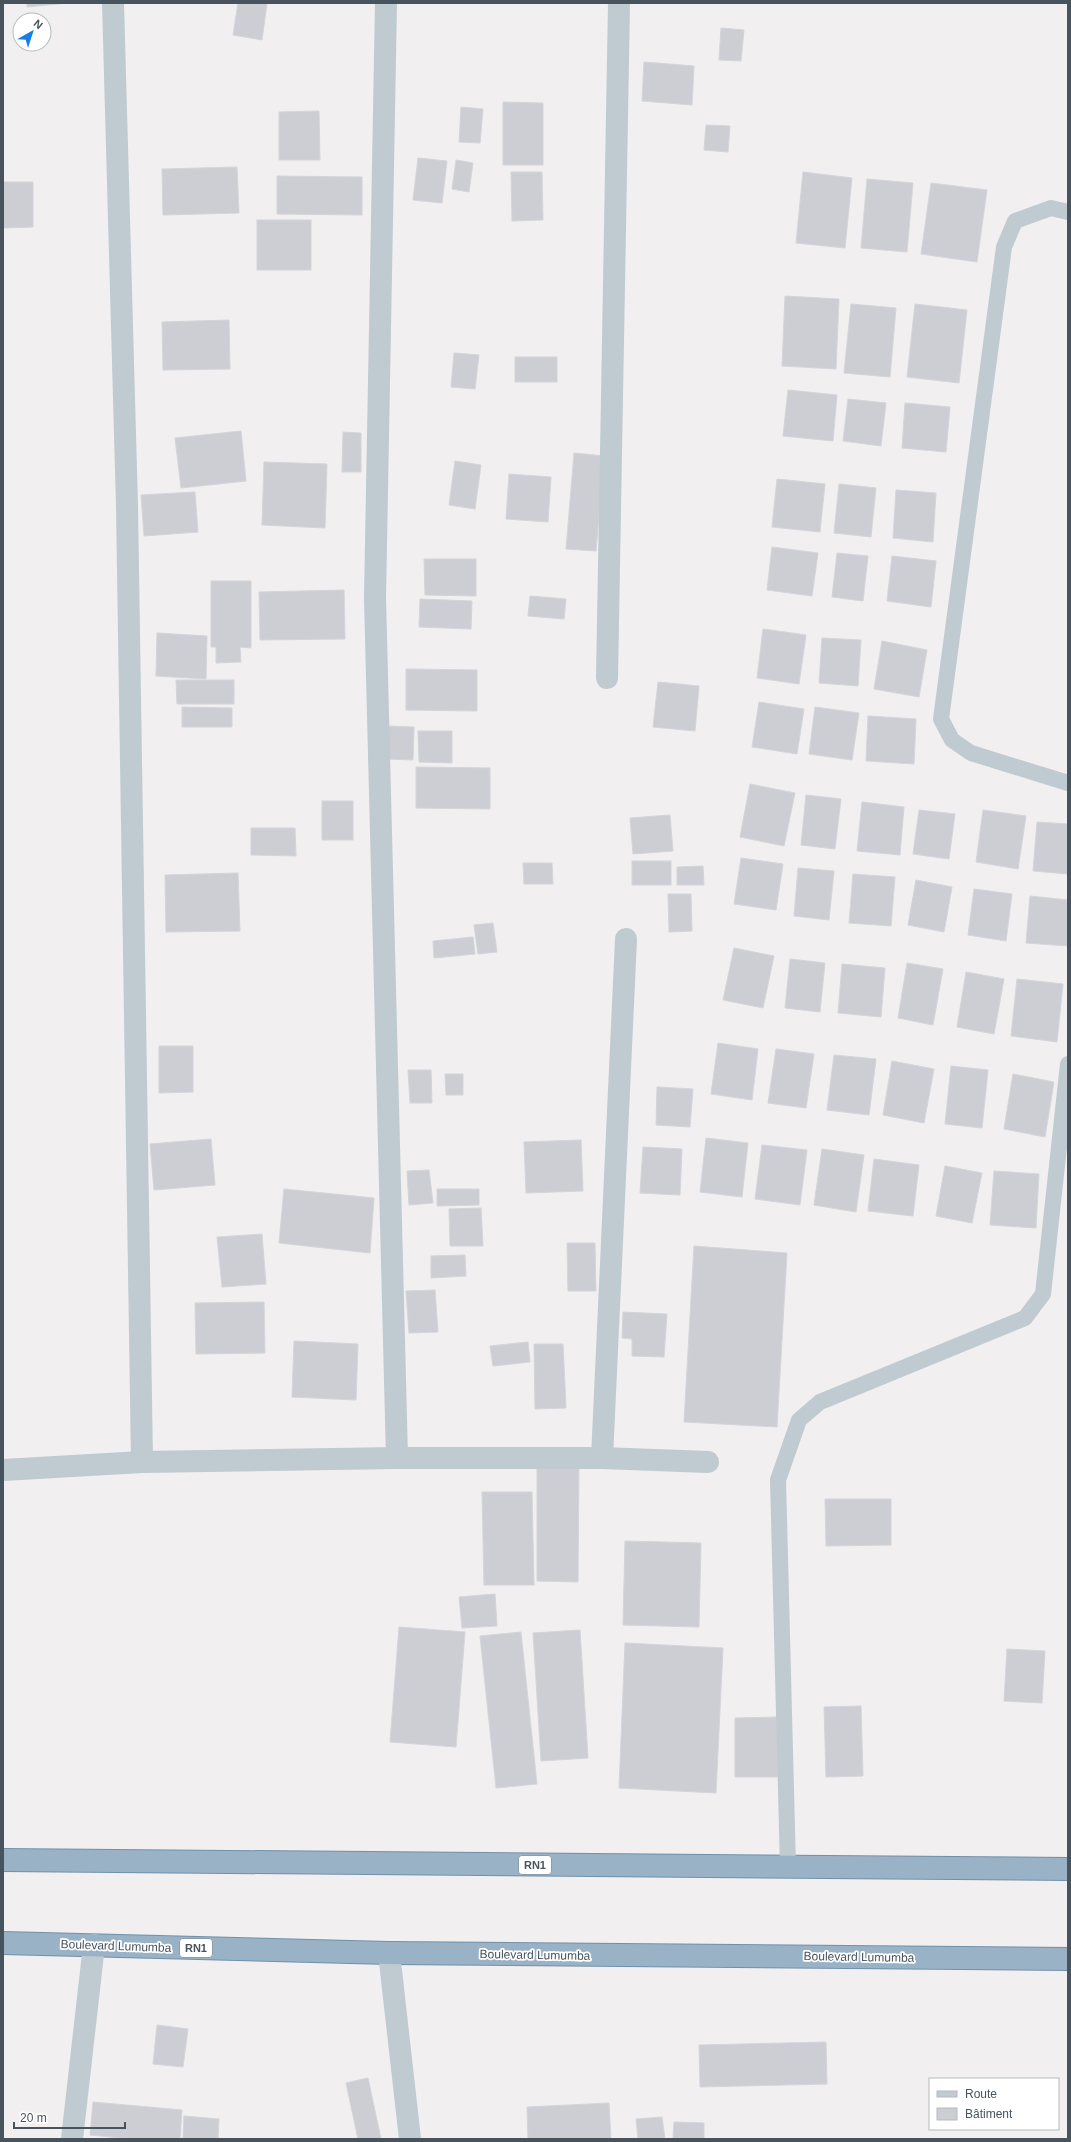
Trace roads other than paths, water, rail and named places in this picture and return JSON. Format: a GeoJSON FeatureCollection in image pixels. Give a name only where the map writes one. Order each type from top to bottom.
{"type":"FeatureCollection","features":[{"type":"Feature","properties":{"kind":"highway","name":"RN1"},"geometry":{"type":"LineString","coordinates":[[3,1860],[788,1868],[1068,1869]]}},
{"type":"Feature","properties":{"kind":"highway","name":"Boulevard Lumumba"},"geometry":{"type":"LineString","coordinates":[[3,1943],[389,1953],[1068,1959]]}},
{"type":"Feature","properties":{"kind":"street"},"geometry":{"type":"LineString","coordinates":[[112,3],[127,506],[142,1462]]}},
{"type":"Feature","properties":{"kind":"street"},"geometry":{"type":"LineString","coordinates":[[386,3],[375,598],[397,1458]]}},
{"type":"Feature","properties":{"kind":"street"},"geometry":{"type":"LineString","coordinates":[[607,678],[619,3]]}},
{"type":"Feature","properties":{"kind":"street"},"geometry":{"type":"LineString","coordinates":[[602,1458],[626,939]]}},
{"type":"Feature","properties":{"kind":"street"},"geometry":{"type":"LineString","coordinates":[[3,1470],[142,1462],[397,1458],[602,1458],[708,1462]]}},
{"type":"Feature","properties":{"kind":"street"},"geometry":{"type":"LineString","coordinates":[[72,2139],[94,1946]]}},
{"type":"Feature","properties":{"kind":"street"},"geometry":{"type":"LineString","coordinates":[[389,1953],[410,2139]]}},
{"type":"Feature","properties":{"kind":"lane"},"geometry":{"type":"LineString","coordinates":[[1068,212],[1051,208],[1016,221],[1004,247],[940,719],[952,740],[971,753],[1068,783]]}},
{"type":"Feature","properties":{"kind":"lane"},"geometry":{"type":"LineString","coordinates":[[788,1868],[778,1480],[799,1420],[820,1402],[1025,1318],[1043,1294],[1068,1064]]}}]}
